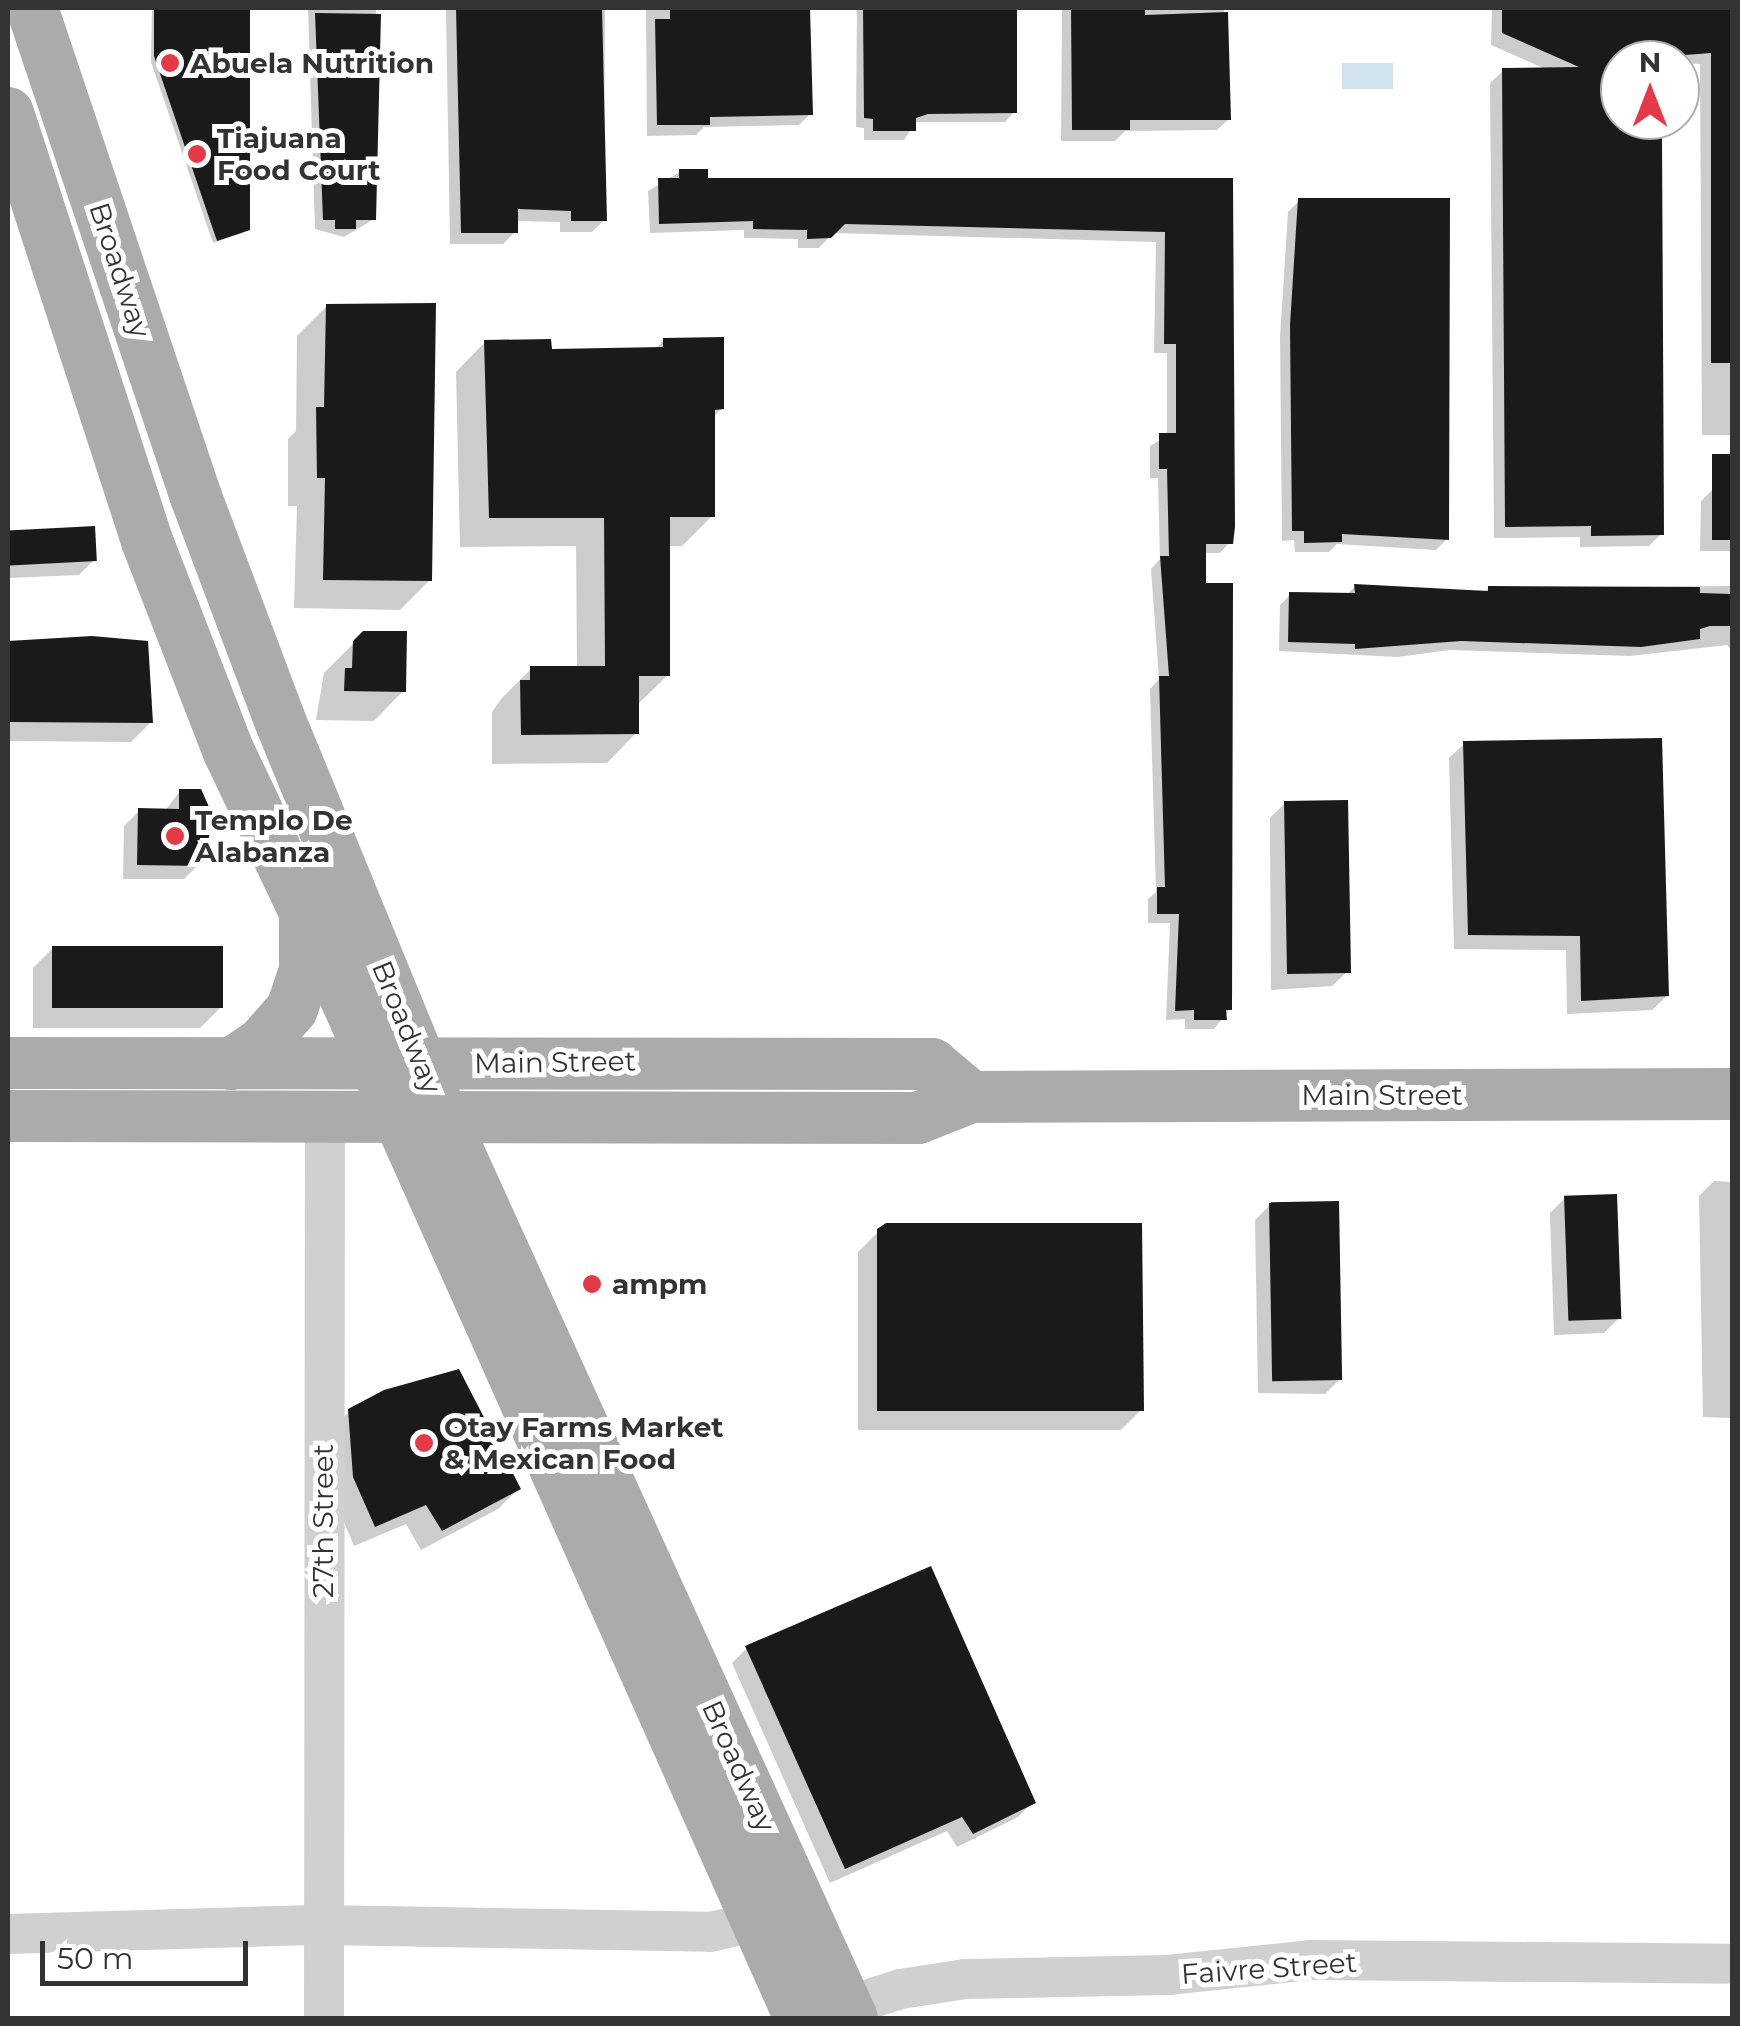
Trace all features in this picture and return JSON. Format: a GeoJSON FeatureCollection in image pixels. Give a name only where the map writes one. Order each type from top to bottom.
{"type":"FeatureCollection","features":[{"type":"Feature","properties":{"kind":"main road","name":"Broadway"},"geometry":{"type":"LineString","coordinates":[[32,8],[31,80],[210,534],[419,1117],[828,2015]]}},
{"type":"Feature","properties":{"kind":"main road","name":"Broadway"},"geometry":{"type":"LineString","coordinates":[[8,112],[147,541],[256,818],[306,919],[399,1063]]}},
{"type":"Feature","properties":{"kind":"main road"},"geometry":{"type":"LineString","coordinates":[[230,1064],[262,1043],[292,1009],[306,970],[306,919]]}},
{"type":"Feature","properties":{"kind":"main road","name":"Main Street"},"geometry":{"type":"LineString","coordinates":[[8,1064],[932,1064],[972,1096]]}},
{"type":"Feature","properties":{"kind":"main road","name":"Main Street"},"geometry":{"type":"LineString","coordinates":[[8,1116],[918,1118],[972,1096],[1732,1094]]}},
{"type":"Feature","properties":{"kind":"street","name":"27th Street"},"geometry":{"type":"LineString","coordinates":[[324,2018],[320,1925],[325,1118]]}},
{"type":"Feature","properties":{"kind":"street"},"geometry":{"type":"LineString","coordinates":[[8,1934],[320,1925],[710,1932],[781,1916]]}},
{"type":"Feature","properties":{"kind":"street","name":"Faivre Street"},"geometry":{"type":"LineString","coordinates":[[828,2015],[965,1979],[1168,1974],[1310,1960],[1732,1964]]}},
{"type":"Feature","properties":{"kind":"water"},"geometry":{"type":"Polygon","coordinates":[[[1342,63],[1393,63],[1393,89],[1342,89],[1342,63]]]}},
{"type":"Feature","properties":{"kind":"building"},"geometry":{"type":"Polygon","coordinates":[[[154,8],[250,8],[250,230],[217,241],[154,56],[154,8]]]}},
{"type":"Feature","properties":{"kind":"building"},"geometry":{"type":"Polygon","coordinates":[[[456,8],[602,8],[607,221],[571,221],[571,211],[518,209],[518,233],[461,233],[456,8]]]}},
{"type":"Feature","properties":{"kind":"building"},"geometry":{"type":"Polygon","coordinates":[[[810,8],[813,115],[710,117],[710,125],[657,125],[655,19],[670,19],[670,10],[810,8]]]}},
{"type":"Feature","properties":{"kind":"building"},"geometry":{"type":"Polygon","coordinates":[[[863,8],[1017,8],[1017,113],[928,114],[916,118],[916,131],[873,131],[873,119],[864,118],[863,8]]]}},
{"type":"Feature","properties":{"kind":"building"},"geometry":{"type":"Polygon","coordinates":[[[1071,8],[1145,8],[1145,15],[1228,12],[1231,120],[1130,120],[1130,130],[1072,130],[1071,8]]]}},
{"type":"Feature","properties":{"kind":"building"},"geometry":{"type":"Polygon","coordinates":[[[1502,8],[1732,8],[1732,363],[1711,363],[1711,53],[1700,54],[1700,40],[1600,40],[1600,140],[1662,140],[1664,535],[1591,536],[1591,526],[1505,527],[1502,68],[1579,67],[1502,33],[1502,8]]]}},
{"type":"Feature","properties":{"kind":"building"},"geometry":{"type":"Polygon","coordinates":[[[315,13],[381,14],[376,220],[356,220],[356,229],[335,229],[335,220],[323,220],[315,13]]]}},
{"type":"Feature","properties":{"kind":"building"},"geometry":{"type":"Polygon","coordinates":[[[679,169],[708,169],[708,178],[1233,178],[1235,527],[1233,544],[1206,544],[1206,583],[1233,583],[1232,1010],[1226,1010],[1227,1020],[1194,1020],[1194,1010],[1175,1011],[1179,914],[1157,914],[1157,887],[1165,887],[1159,676],[1169,676],[1160,556],[1169,556],[1167,469],[1159,469],[1159,433],[1176,433],[1176,344],[1164,344],[1165,232],[845,224],[831,238],[807,239],[807,230],[753,229],[753,221],[659,224],[658,178],[679,178],[679,169]]]}},
{"type":"Feature","properties":{"kind":"building"},"geometry":{"type":"Polygon","coordinates":[[[1298,198],[1450,198],[1449,540],[1342,534],[1342,542],[1304,543],[1304,531],[1292,531],[1290,325],[1298,198]]]}},
{"type":"Feature","properties":{"kind":"building"},"geometry":{"type":"Polygon","coordinates":[[[436,303],[432,581],[323,580],[325,478],[317,478],[316,407],[324,407],[326,304],[436,303]]]}},
{"type":"Feature","properties":{"kind":"building"},"geometry":{"type":"Polygon","coordinates":[[[724,337],[724,409],[715,410],[715,517],[670,517],[670,676],[639,676],[639,734],[521,735],[520,680],[530,680],[530,666],[605,666],[604,518],[489,518],[484,340],[551,339],[552,349],[663,347],[663,338],[724,337]]]}},
{"type":"Feature","properties":{"kind":"building"},"geometry":{"type":"Polygon","coordinates":[[[1712,454],[1732,454],[1732,540],[1712,540],[1712,454]]]}},
{"type":"Feature","properties":{"kind":"building"},"geometry":{"type":"Polygon","coordinates":[[[95,526],[97,561],[10,566],[8,531],[95,526]]]}},
{"type":"Feature","properties":{"kind":"building"},"geometry":{"type":"Polygon","coordinates":[[[1354,584],[1488,591],[1488,586],[1700,587],[1700,593],[1732,594],[1732,626],[1700,629],[1700,639],[1641,647],[1461,641],[1355,649],[1355,644],[1288,642],[1289,592],[1355,593],[1354,584]]]}},
{"type":"Feature","properties":{"kind":"building"},"geometry":{"type":"Polygon","coordinates":[[[363,631],[407,631],[406,692],[344,691],[345,668],[352,668],[353,641],[363,631]]]}},
{"type":"Feature","properties":{"kind":"building"},"geometry":{"type":"Polygon","coordinates":[[[92,636],[148,641],[153,723],[8,722],[8,641],[92,636]]]}},
{"type":"Feature","properties":{"kind":"building"},"geometry":{"type":"Polygon","coordinates":[[[1662,738],[1669,996],[1581,1001],[1580,936],[1468,935],[1463,741],[1662,738]]]}},
{"type":"Feature","properties":{"kind":"building"},"geometry":{"type":"Polygon","coordinates":[[[179,789],[201,789],[214,818],[201,866],[137,865],[138,808],[179,809],[179,789]]]}},
{"type":"Feature","properties":{"kind":"building"},"geometry":{"type":"Polygon","coordinates":[[[1348,800],[1351,973],[1287,974],[1284,801],[1348,800]]]}},
{"type":"Feature","properties":{"kind":"building"},"geometry":{"type":"Polygon","coordinates":[[[52,946],[223,946],[223,1008],[52,1008],[52,946]]]}},
{"type":"Feature","properties":{"kind":"building"},"geometry":{"type":"Polygon","coordinates":[[[1617,1194],[1621,1319],[1568,1321],[1564,1196],[1617,1194]]]}},
{"type":"Feature","properties":{"kind":"building"},"geometry":{"type":"Polygon","coordinates":[[[1339,1201],[1342,1380],[1272,1381],[1269,1202],[1339,1201]]]}},
{"type":"Feature","properties":{"kind":"building"},"geometry":{"type":"Polygon","coordinates":[[[886,1223],[1142,1223],[1144,1411],[877,1411],[877,1229],[886,1223]]]}},
{"type":"Feature","properties":{"kind":"building","name":"Otay Farms Market & Mexican Food"},"geometry":{"type":"Polygon","coordinates":[[[459,1369],[521,1489],[442,1531],[426,1505],[375,1527],[353,1477],[348,1409],[384,1390],[459,1369]]]}},
{"type":"Feature","properties":{"kind":"building"},"geometry":{"type":"Polygon","coordinates":[[[931,1566],[1036,1803],[973,1834],[962,1817],[845,1869],[745,1646],[931,1566]]]}},
{"type":"Feature","properties":{"kind":"place","name":"Abuela Nutrition"},"geometry":{"type":"Point","coordinates":[170,63]}},
{"type":"Feature","properties":{"kind":"place","name":"Tiajuana Food Court"},"geometry":{"type":"Point","coordinates":[197,154]}},
{"type":"Feature","properties":{"kind":"place","name":"Templo De Alabanza"},"geometry":{"type":"Point","coordinates":[175,836]}},
{"type":"Feature","properties":{"kind":"place","name":"ampm"},"geometry":{"type":"Point","coordinates":[592,1284]}},
{"type":"Feature","properties":{"kind":"place","name":"Otay Farms Market & Mexican Food"},"geometry":{"type":"Point","coordinates":[424,1443]}}]}
